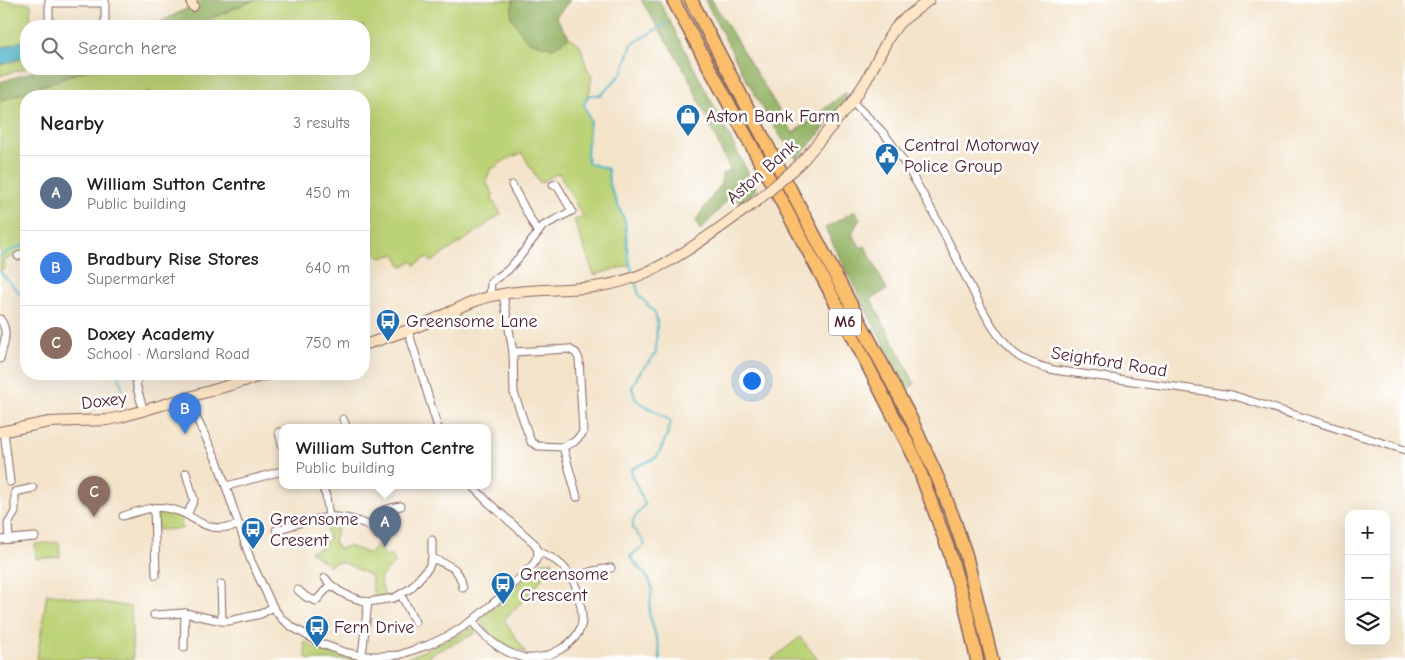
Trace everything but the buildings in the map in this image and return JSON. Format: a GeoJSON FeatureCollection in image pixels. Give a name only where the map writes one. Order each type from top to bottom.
{"type":"FeatureCollection","features":[{"type":"Feature","properties":{"kind":"highway","name":"M6"},"geometry":{"type":"LineString","coordinates":[[673,0],[822,278],[915,458],[949,551],[966,609],[977,660]]}},
{"type":"Feature","properties":{"kind":"highway","name":"M6"},"geometry":{"type":"LineString","coordinates":[[691,0],[911,419],[939,480],[966,555],[992,660]]}},
{"type":"Feature","properties":{"kind":"street","name":"Aston Bank"},"geometry":{"type":"LineString","coordinates":[[503,294],[529,290],[595,287],[625,281],[647,273],[662,266],[758,201],[799,165],[852,102],[899,23],[929,0]]}},
{"type":"Feature","properties":{"kind":"street"},"geometry":{"type":"LineString","coordinates":[[49,20],[49,1],[105,2],[105,20]]}},
{"type":"Feature","properties":{"kind":"street","name":"Seighford Road"},"geometry":{"type":"LineString","coordinates":[[852,102],[888,139],[937,221],[973,291],[998,334],[1012,352],[1040,366],[1054,370],[1232,395],[1405,450]]}},
{"type":"Feature","properties":{"kind":"street"},"geometry":{"type":"LineString","coordinates":[[490,297],[491,282],[508,270],[543,226],[572,211],[556,184],[553,185]]}},
{"type":"Feature","properties":{"kind":"street"},"geometry":{"type":"LineString","coordinates":[[512,185],[538,233]]}},
{"type":"Feature","properties":{"kind":"street"},"geometry":{"type":"LineString","coordinates":[[370,343],[408,330],[472,302],[503,294],[513,352],[514,393],[531,442],[538,446],[563,447],[574,442],[583,433],[579,359],[576,353],[569,349],[513,352]]}},
{"type":"Feature","properties":{"kind":"street"},"geometry":{"type":"LineString","coordinates":[[0,319],[5,328],[6,337],[0,359]]}},
{"type":"Feature","properties":{"kind":"street"},"geometry":{"type":"LineString","coordinates":[[408,330],[437,424]]}},
{"type":"Feature","properties":{"kind":"street"},"geometry":{"type":"LineString","coordinates":[[136,380],[144,412]]}},
{"type":"Feature","properties":{"kind":"street","name":"Doxey"},"geometry":{"type":"LineString","coordinates":[[2,431],[49,422],[107,420],[144,412],[245,380]]}},
{"type":"Feature","properties":{"kind":"street"},"geometry":{"type":"LineString","coordinates":[[187,398],[218,463],[251,561],[273,607],[281,618],[292,627],[337,649],[362,656],[399,657],[443,638],[472,621],[532,566],[537,559],[538,552],[531,539],[475,489]]}},
{"type":"Feature","properties":{"kind":"street"},"geometry":{"type":"LineString","coordinates":[[343,419],[345,424]]}},
{"type":"Feature","properties":{"kind":"street"},"geometry":{"type":"LineString","coordinates":[[2,431],[10,482]]}},
{"type":"Feature","properties":{"kind":"street"},"geometry":{"type":"LineString","coordinates":[[563,447],[577,497]]}},
{"type":"Feature","properties":{"kind":"street"},"geometry":{"type":"LineString","coordinates":[[227,486],[279,472]]}},
{"type":"Feature","properties":{"kind":"street"},"geometry":{"type":"LineString","coordinates":[[186,473],[194,500],[187,515]]}},
{"type":"Feature","properties":{"kind":"street"},"geometry":{"type":"LineString","coordinates":[[9,539],[8,524],[15,512],[14,492],[33,488]]}},
{"type":"Feature","properties":{"kind":"street"},"geometry":{"type":"LineString","coordinates":[[323,489],[329,516]]}},
{"type":"Feature","properties":{"kind":"street"},"geometry":{"type":"LineString","coordinates":[[276,530],[329,516],[350,518],[372,527],[376,516],[385,509],[401,506]]}},
{"type":"Feature","properties":{"kind":"street"},"geometry":{"type":"LineString","coordinates":[[123,516],[154,508],[172,509],[211,528],[226,528],[240,525]]}},
{"type":"Feature","properties":{"kind":"street"},"geometry":{"type":"LineString","coordinates":[[154,508],[156,571],[164,567]]}},
{"type":"Feature","properties":{"kind":"street"},"geometry":{"type":"LineString","coordinates":[[379,536],[392,528]]}},
{"type":"Feature","properties":{"kind":"street"},"geometry":{"type":"LineString","coordinates":[[0,540],[35,536]]}},
{"type":"Feature","properties":{"kind":"street"},"geometry":{"type":"LineString","coordinates":[[325,578],[330,585],[346,596],[368,602],[386,600],[401,595],[418,582],[429,567],[432,558],[432,540]]}},
{"type":"Feature","properties":{"kind":"street"},"geometry":{"type":"LineString","coordinates":[[472,621],[484,635],[501,648],[533,659],[556,652],[568,645],[576,635],[582,622],[582,609],[572,578],[563,565],[554,558],[538,552]]}},
{"type":"Feature","properties":{"kind":"street"},"geometry":{"type":"LineString","coordinates":[[432,558],[452,567],[461,576],[463,588]]}},
{"type":"Feature","properties":{"kind":"street"},"geometry":{"type":"LineString","coordinates":[[572,578],[593,571],[611,568]]}},
{"type":"Feature","properties":{"kind":"street"},"geometry":{"type":"LineString","coordinates":[[221,584],[222,621]]}},
{"type":"Feature","properties":{"kind":"street"},"geometry":{"type":"LineString","coordinates":[[298,590],[306,597],[316,601],[330,585]]}},
{"type":"Feature","properties":{"kind":"street"},"geometry":{"type":"LineString","coordinates":[[401,595],[415,622]]}},
{"type":"Feature","properties":{"kind":"street"},"geometry":{"type":"LineString","coordinates":[[362,656],[368,602]]}},
{"type":"Feature","properties":{"kind":"street"},"geometry":{"type":"LineString","coordinates":[[154,615],[185,613],[222,621],[261,614],[273,607]]}},
{"type":"Feature","properties":{"kind":"street"},"geometry":{"type":"LineString","coordinates":[[184,648],[185,613]]}},
{"type":"Feature","properties":{"kind":"green space"},"geometry":{"type":"Polygon","coordinates":[[[0,0],[31,4],[30,20],[20,20],[20,42],[0,48],[0,0]]]}},
{"type":"Feature","properties":{"kind":"green space"},"geometry":{"type":"Polygon","coordinates":[[[204,0],[254,0],[207,20],[164,20],[204,0]]]}},
{"type":"Feature","properties":{"kind":"green space"},"geometry":{"type":"Polygon","coordinates":[[[254,0],[513,0],[511,17],[553,48],[569,37],[580,45],[587,68],[592,76],[590,90],[584,104],[590,121],[588,163],[608,169],[609,184],[625,221],[630,265],[594,275],[574,220],[583,217],[559,173],[540,183],[522,153],[507,159],[490,170],[486,182],[493,194],[492,199],[501,214],[431,262],[427,257],[415,265],[412,261],[402,267],[395,254],[381,258],[370,248],[370,90],[31,90],[72,75],[370,75],[370,20],[207,20],[254,0]]]}},
{"type":"Feature","properties":{"kind":"green space"},"geometry":{"type":"Polygon","coordinates":[[[513,0],[570,0],[556,17],[569,37],[553,48],[527,41],[511,17],[513,0]]]}},
{"type":"Feature","properties":{"kind":"green space"},"geometry":{"type":"Polygon","coordinates":[[[641,0],[659,0],[757,190],[740,202],[730,197],[700,231],[696,220],[721,184],[722,174],[730,170],[687,74],[641,0]]]}},
{"type":"Feature","properties":{"kind":"green space"},"geometry":{"type":"Polygon","coordinates":[[[705,0],[712,0],[793,133],[846,92],[846,103],[797,159],[783,141],[759,102],[705,0]]]}},
{"type":"Feature","properties":{"kind":"green space"},"geometry":{"type":"Polygon","coordinates":[[[20,59],[20,70],[0,76],[0,65],[20,59]]]}},
{"type":"Feature","properties":{"kind":"green space"},"geometry":{"type":"Polygon","coordinates":[[[23,75],[72,75],[31,90],[20,90],[20,94],[0,101],[0,82],[23,75]]]}},
{"type":"Feature","properties":{"kind":"green space"},"geometry":{"type":"Polygon","coordinates":[[[20,94],[20,253],[3,261],[5,268],[0,271],[0,101],[20,94]]]}},
{"type":"Feature","properties":{"kind":"green space"},"geometry":{"type":"Polygon","coordinates":[[[855,211],[860,219],[852,233],[861,248],[865,246],[887,290],[871,299],[915,384],[906,389],[825,228],[855,211]]]}},
{"type":"Feature","properties":{"kind":"green space"},"geometry":{"type":"Polygon","coordinates":[[[161,511],[173,513],[181,517],[182,529],[158,530],[157,514],[161,511]]]}},
{"type":"Feature","properties":{"kind":"green space"},"geometry":{"type":"Polygon","coordinates":[[[324,522],[339,522],[334,542],[339,549],[349,546],[370,554],[376,545],[384,556],[393,556],[395,563],[380,578],[385,597],[374,598],[371,576],[345,563],[336,562],[329,566],[310,551],[322,548],[329,538],[324,522]]]}},
{"type":"Feature","properties":{"kind":"green space"},"geometry":{"type":"Polygon","coordinates":[[[59,542],[60,557],[36,559],[35,544],[59,542]]]}},
{"type":"Feature","properties":{"kind":"green space"},"geometry":{"type":"Polygon","coordinates":[[[542,562],[553,562],[535,588],[504,620],[526,653],[504,644],[489,634],[481,619],[542,562]]]}},
{"type":"Feature","properties":{"kind":"green space"},"geometry":{"type":"Polygon","coordinates":[[[47,593],[131,607],[133,660],[37,659],[47,593]]]}},
{"type":"Feature","properties":{"kind":"green space"},"geometry":{"type":"Polygon","coordinates":[[[473,628],[476,633],[429,655],[429,660],[407,660],[408,658],[473,628]]]}},
{"type":"Feature","properties":{"kind":"green space"},"geometry":{"type":"Polygon","coordinates":[[[800,637],[818,660],[771,660],[800,637]]]}},
{"type":"Feature","properties":{"kind":"green space"},"geometry":{"type":"Polygon","coordinates":[[[304,641],[310,646],[325,652],[364,660],[309,660],[306,657],[304,641]]]}},
{"type":"Feature","properties":{"kind":"water"},"geometry":{"type":"Polygon","coordinates":[[[20,42],[20,59],[0,65],[0,48],[20,42]]]}},
{"type":"Feature","properties":{"kind":"waterway"},"geometry":{"type":"LineString","coordinates":[[633,274],[628,256],[625,221],[609,184],[608,169],[588,163],[590,121],[584,104],[589,95],[601,95],[622,73],[632,44],[667,23]]}},
{"type":"Feature","properties":{"kind":"waterway"},"geometry":{"type":"LineString","coordinates":[[0,257],[20,247]]}},
{"type":"Feature","properties":{"kind":"waterway"},"geometry":{"type":"LineString","coordinates":[[0,272],[20,294]]}},
{"type":"Feature","properties":{"kind":"waterway"},"geometry":{"type":"LineString","coordinates":[[635,281],[639,295],[655,313],[657,321],[656,353],[638,375],[632,388],[636,400],[671,421],[666,438],[657,457],[631,469],[632,476],[645,504],[633,520],[633,528],[645,544],[630,557],[650,581],[652,589],[649,613],[659,647],[660,660]]}},
{"type":"Feature","properties":{"kind":"waterway"},"geometry":{"type":"LineString","coordinates":[[120,380],[123,390]]}},
{"type":"Feature","properties":{"kind":"place","name":"Aston Bank Farm"},"geometry":{"type":"Point","coordinates":[688,137]}},
{"type":"Feature","properties":{"kind":"place","name":"Central Motorway Police Group"},"geometry":{"type":"Point","coordinates":[887,176]}},
{"type":"Feature","properties":{"kind":"place","name":"Greensome Lane"},"geometry":{"type":"Point","coordinates":[388,342]}},
{"type":"Feature","properties":{"kind":"place","name":"Bradbury Rise Stores"},"geometry":{"type":"Point","coordinates":[185,434]}},
{"type":"Feature","properties":{"kind":"place","name":"Doxey Academy"},"geometry":{"type":"Point","coordinates":[94,517]}},
{"type":"Feature","properties":{"kind":"place","name":"William Sutton Centre"},"geometry":{"type":"Point","coordinates":[385,547]}},
{"type":"Feature","properties":{"kind":"place","name":"Greensome Cresent"},"geometry":{"type":"Point","coordinates":[253,550]}},
{"type":"Feature","properties":{"kind":"place","name":"Greensome Crescent"},"geometry":{"type":"Point","coordinates":[503,605]}},
{"type":"Feature","properties":{"kind":"place","name":"Fern Drive"},"geometry":{"type":"Point","coordinates":[317,648]}}]}
